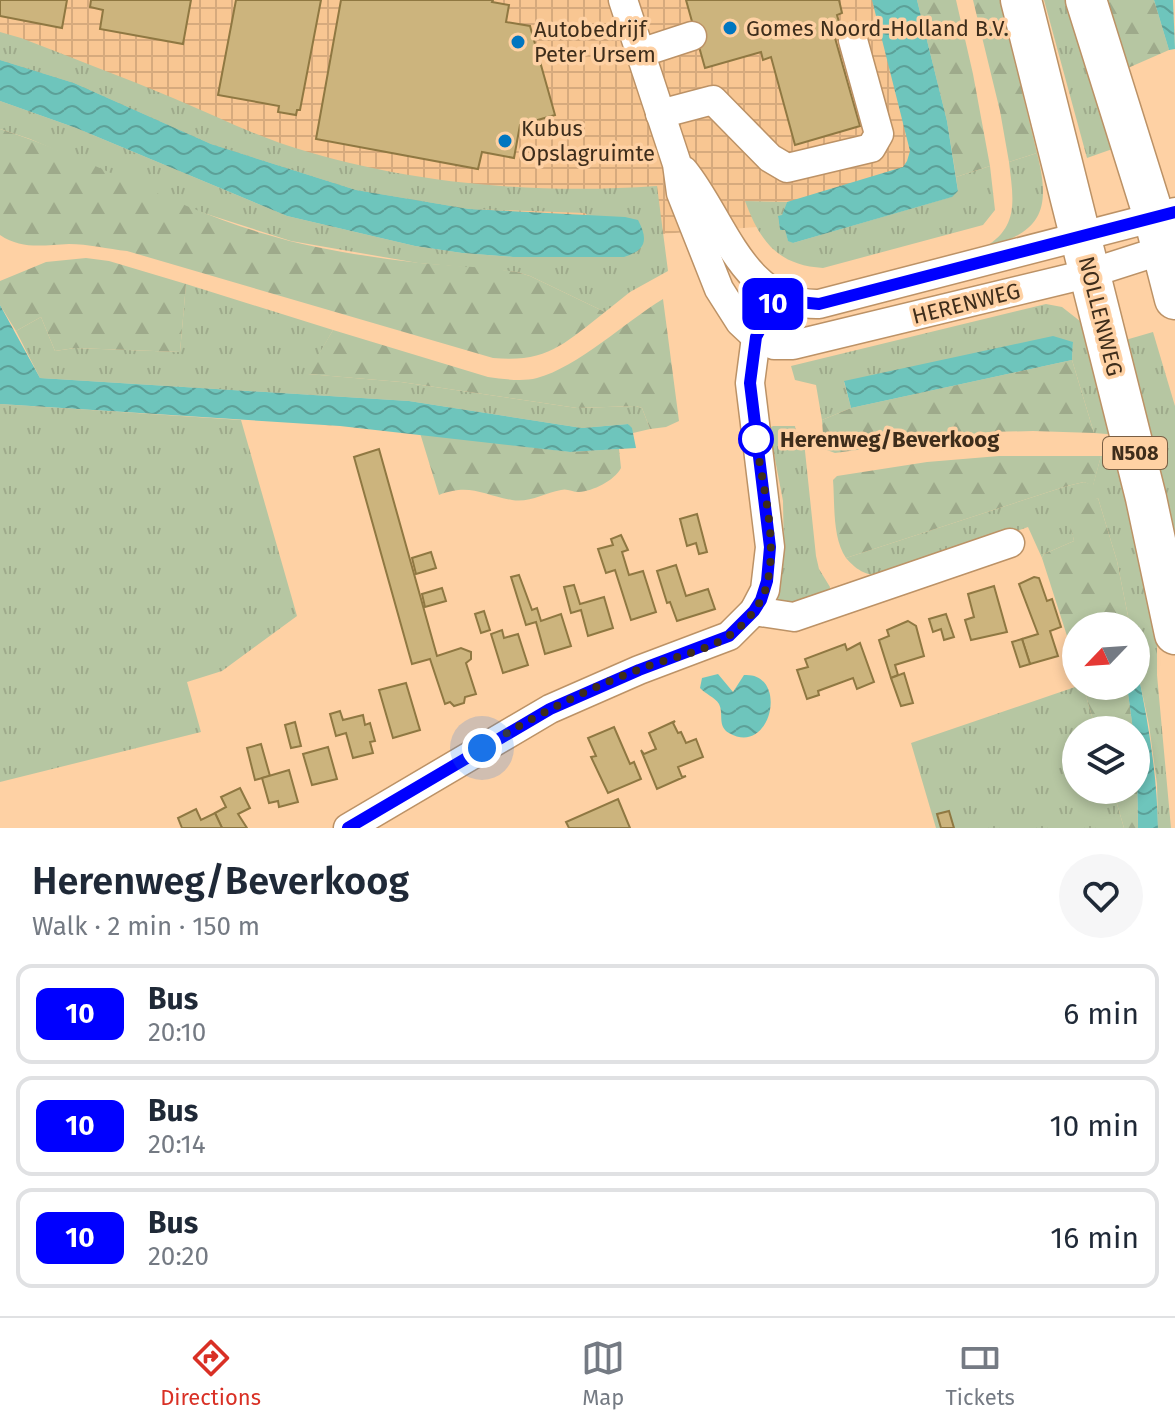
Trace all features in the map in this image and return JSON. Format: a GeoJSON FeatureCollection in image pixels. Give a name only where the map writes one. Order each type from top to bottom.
{"type":"FeatureCollection","features":[{"type":"Feature","properties":{"kind":"highway","name":"NOLLENWEG"},"geometry":{"type":"LineString","coordinates":[[1021,0],[1153,528],[1175,634]]}},
{"type":"Feature","properties":{"kind":"highway"},"geometry":{"type":"LineString","coordinates":[[1086,0],[1166,231],[1175,299]]}},
{"type":"Feature","properties":{"kind":"street"},"geometry":{"type":"LineString","coordinates":[[623,0],[677,164],[681,193],[719,289],[740,322],[756,337]]}},
{"type":"Feature","properties":{"kind":"street"},"geometry":{"type":"LineString","coordinates":[[640,53],[692,36]]}},
{"type":"Feature","properties":{"kind":"street"},"geometry":{"type":"LineString","coordinates":[[660,114],[713,100],[770,158],[787,168],[871,148],[879,134],[853,40]]}},
{"type":"Feature","properties":{"kind":"street"},"geometry":{"type":"LineString","coordinates":[[348,828],[550,709],[639,670],[729,636],[761,600],[767,581],[770,547],[750,383],[756,337],[778,295],[757,279],[737,256],[699,190],[677,164]]}},
{"type":"Feature","properties":{"kind":"street","name":"HERENWEG"},"geometry":{"type":"LineString","coordinates":[[756,337],[774,345],[793,345],[1166,231]]}},
{"type":"Feature","properties":{"kind":"street","name":"HERENWEG"},"geometry":{"type":"LineString","coordinates":[[778,295],[798,302],[819,304],[1086,255]]}},
{"type":"Feature","properties":{"kind":"street"},"geometry":{"type":"LineString","coordinates":[[754,611],[794,617],[1010,543]]}},
{"type":"Feature","properties":{"kind":"shaded area"},"geometry":{"type":"Polygon","coordinates":[[[0,0],[892,0],[941,182],[798,224],[634,236],[232,174],[0,85],[0,0]]]}},
{"type":"Feature","properties":{"kind":"green space"},"geometry":{"type":"Polygon","coordinates":[[[917,0],[956,0],[990,166],[956,177],[947,121],[917,0]]]}},
{"type":"Feature","properties":{"kind":"green space"},"geometry":{"type":"Polygon","coordinates":[[[973,0],[1000,0],[1037,153],[1009,162],[1000,111],[973,0]]]}},
{"type":"Feature","properties":{"kind":"green space"},"geometry":{"type":"Polygon","coordinates":[[[1044,0],[1072,0],[1118,147],[1087,158],[1044,0]]]}},
{"type":"Feature","properties":{"kind":"green space"},"geometry":{"type":"Polygon","coordinates":[[[1099,0],[1154,0],[1169,50],[1121,71],[1099,0]]]}},
{"type":"Feature","properties":{"kind":"green space"},"geometry":{"type":"Polygon","coordinates":[[[0,32],[116,75],[253,133],[325,157],[419,177],[466,183],[562,189],[657,186],[668,271],[630,292],[605,312],[517,272],[418,263],[291,241],[191,209],[0,129],[0,101],[76,128],[287,216],[415,246],[462,253],[513,257],[624,257],[585,213],[469,209],[356,190],[211,144],[74,83],[0,60],[0,32]]]}},
{"type":"Feature","properties":{"kind":"green space"},"geometry":{"type":"Polygon","coordinates":[[[0,129],[265,234],[361,255],[517,272],[605,312],[554,349],[528,357],[493,358],[127,251],[76,244],[33,246],[17,243],[0,235],[0,129]]]}},
{"type":"Feature","properties":{"kind":"green space"},"geometry":{"type":"Polygon","coordinates":[[[1037,153],[1043,189],[1038,215],[1031,226],[1020,234],[985,247],[1004,230],[1012,210],[1009,162],[1037,153]]]}},
{"type":"Feature","properties":{"kind":"green space"},"geometry":{"type":"Polygon","coordinates":[[[990,166],[995,210],[983,225],[823,268],[794,262],[772,248],[757,228],[745,201],[787,202],[782,216],[778,216],[780,230],[785,230],[788,240],[793,243],[951,197],[958,191],[956,177],[990,166]]]}},
{"type":"Feature","properties":{"kind":"green space"},"geometry":{"type":"Polygon","coordinates":[[[86,258],[109,261],[186,284],[180,352],[75,348],[55,351],[41,317],[16,331],[0,305],[0,281],[46,262],[86,258]]]}},
{"type":"Feature","properties":{"kind":"green space"},"geometry":{"type":"Polygon","coordinates":[[[186,284],[333,330],[308,374],[401,382],[577,408],[636,406],[642,408],[650,429],[633,433],[628,424],[582,428],[409,401],[40,378],[16,331],[41,317],[55,351],[75,348],[180,352],[186,284]]]}},
{"type":"Feature","properties":{"kind":"green space"},"geometry":{"type":"Polygon","coordinates":[[[663,299],[679,421],[666,427],[650,429],[642,408],[636,406],[577,408],[401,382],[307,374],[333,330],[488,377],[537,378],[585,354],[663,299]]]}},
{"type":"Feature","properties":{"kind":"green space"},"geometry":{"type":"Polygon","coordinates":[[[1046,304],[1062,307],[1085,325],[1119,435],[1094,433],[1072,360],[1073,342],[844,382],[851,408],[822,420],[816,385],[795,380],[791,366],[1046,304]]]}},
{"type":"Feature","properties":{"kind":"green space"},"geometry":{"type":"Polygon","coordinates":[[[1153,332],[1175,406],[1175,563],[1122,341],[1153,332]]]}},
{"type":"Feature","properties":{"kind":"green space"},"geometry":{"type":"Polygon","coordinates":[[[1072,360],[1094,433],[988,432],[835,453],[824,449],[822,420],[851,408],[1072,360]]]}},
{"type":"Feature","properties":{"kind":"green space"},"geometry":{"type":"Polygon","coordinates":[[[0,404],[241,420],[297,616],[222,671],[187,682],[201,732],[0,782],[0,404]]]}},
{"type":"Feature","properties":{"kind":"green space"},"geometry":{"type":"Polygon","coordinates":[[[795,426],[796,432],[803,432],[816,556],[819,569],[830,587],[829,593],[792,606],[777,603],[784,557],[783,501],[769,428],[795,426]]]}},
{"type":"Feature","properties":{"kind":"green space"},"geometry":{"type":"Polygon","coordinates":[[[420,433],[570,452],[619,449],[621,468],[603,484],[579,492],[563,490],[525,500],[468,490],[439,495],[420,433]]]}},
{"type":"Feature","properties":{"kind":"green space"},"geometry":{"type":"Polygon","coordinates":[[[999,456],[1101,456],[1093,486],[1084,482],[1067,486],[846,558],[838,540],[835,520],[833,480],[837,476],[927,462],[999,456]]]}},
{"type":"Feature","properties":{"kind":"green space"},"geometry":{"type":"Polygon","coordinates":[[[1101,456],[1124,458],[1157,614],[1157,675],[1171,828],[1158,828],[1150,716],[1147,716],[1144,700],[1150,700],[1150,612],[1127,612],[1117,561],[1098,498],[1069,515],[1074,541],[1044,554],[1042,558],[1028,527],[886,576],[864,572],[846,558],[1067,486],[1084,482],[1093,485],[1101,456]]]}},
{"type":"Feature","properties":{"kind":"green space"},"geometry":{"type":"Polygon","coordinates":[[[1098,498],[1117,561],[1127,612],[1062,612],[1062,620],[1042,558],[1044,554],[1074,541],[1068,515],[1071,509],[1098,498]]]}},
{"type":"Feature","properties":{"kind":"green space"},"geometry":{"type":"Polygon","coordinates":[[[1062,691],[1062,700],[1087,700],[1092,716],[1062,716],[1062,804],[1117,804],[1124,828],[936,828],[911,743],[1062,691]]]}},
{"type":"Feature","properties":{"kind":"green space"},"geometry":{"type":"Polygon","coordinates":[[[1087,700],[1129,700],[1131,716],[1092,716],[1087,700]]]}},
{"type":"Feature","properties":{"kind":"green space"},"geometry":{"type":"Polygon","coordinates":[[[1117,804],[1137,804],[1138,828],[1124,828],[1117,804]]]}},
{"type":"Feature","properties":{"kind":"water"},"geometry":{"type":"Polygon","coordinates":[[[872,0],[917,0],[947,121],[958,191],[952,197],[793,243],[788,241],[785,230],[780,230],[778,216],[782,215],[787,202],[903,167],[907,161],[910,151],[872,0]]]}},
{"type":"Feature","properties":{"kind":"water"},"geometry":{"type":"Polygon","coordinates":[[[1154,0],[1173,0],[1175,49],[1169,50],[1154,0]]]}},
{"type":"Feature","properties":{"kind":"water"},"geometry":{"type":"Polygon","coordinates":[[[0,60],[74,83],[211,144],[356,190],[469,209],[625,217],[638,220],[643,243],[637,251],[624,257],[513,257],[415,246],[287,216],[76,128],[0,101],[0,60]]]}},
{"type":"Feature","properties":{"kind":"water"},"geometry":{"type":"Polygon","coordinates":[[[0,305],[40,378],[409,401],[582,428],[628,424],[632,428],[636,448],[570,452],[340,426],[0,404],[0,305]]]}},
{"type":"Feature","properties":{"kind":"water"},"geometry":{"type":"Polygon","coordinates":[[[1053,336],[1073,342],[1072,360],[851,408],[844,381],[1053,336]]]}},
{"type":"Feature","properties":{"kind":"water"},"geometry":{"type":"Polygon","coordinates":[[[718,674],[733,692],[744,675],[758,678],[767,686],[771,699],[770,712],[756,734],[744,738],[729,733],[723,727],[719,704],[700,688],[702,678],[718,674]]]}},
{"type":"Feature","properties":{"kind":"water"},"geometry":{"type":"Polygon","coordinates":[[[1129,700],[1143,700],[1146,716],[1131,716],[1129,700]]]}},
{"type":"Feature","properties":{"kind":"water"},"geometry":{"type":"Polygon","coordinates":[[[1150,740],[1158,828],[1138,828],[1138,804],[1150,804],[1150,740]]]}},
{"type":"Feature","properties":{"kind":"building"},"geometry":{"type":"Polygon","coordinates":[[[0,0],[67,0],[62,28],[0,16],[0,0]]]}},
{"type":"Feature","properties":{"kind":"building"},"geometry":{"type":"Polygon","coordinates":[[[91,0],[191,0],[183,44],[100,29],[103,10],[90,7],[91,0]]]}},
{"type":"Feature","properties":{"kind":"building"},"geometry":{"type":"Polygon","coordinates":[[[236,0],[321,0],[300,110],[296,115],[278,112],[279,106],[218,95],[236,0]]]}},
{"type":"Feature","properties":{"kind":"building"},"geometry":{"type":"Polygon","coordinates":[[[341,0],[493,0],[509,5],[506,22],[530,26],[555,115],[520,125],[514,158],[482,152],[478,169],[316,139],[341,0]]]}},
{"type":"Feature","properties":{"kind":"building"},"geometry":{"type":"Polygon","coordinates":[[[686,0],[839,0],[842,13],[837,15],[841,29],[833,31],[860,126],[795,145],[771,57],[763,60],[761,52],[705,68],[686,0]]]}},
{"type":"Feature","properties":{"kind":"building"},"geometry":{"type":"Polygon","coordinates":[[[379,449],[437,656],[461,648],[471,652],[471,659],[466,663],[476,694],[465,697],[464,703],[454,706],[450,702],[445,704],[430,659],[412,664],[354,457],[379,449]]]}},
{"type":"Feature","properties":{"kind":"building"},"geometry":{"type":"Polygon","coordinates":[[[697,514],[707,552],[699,554],[696,543],[687,546],[680,519],[697,514]]]}},
{"type":"Feature","properties":{"kind":"building"},"geometry":{"type":"Polygon","coordinates":[[[621,535],[628,550],[622,552],[629,575],[643,571],[656,612],[631,620],[615,570],[606,573],[598,549],[613,545],[611,539],[621,535]]]}},
{"type":"Feature","properties":{"kind":"building"},"geometry":{"type":"Polygon","coordinates":[[[431,552],[436,568],[416,574],[412,558],[431,552]]]}},
{"type":"Feature","properties":{"kind":"building"},"geometry":{"type":"Polygon","coordinates":[[[676,565],[686,596],[708,589],[715,609],[677,621],[670,602],[667,603],[657,571],[676,565]]]}},
{"type":"Feature","properties":{"kind":"building"},"geometry":{"type":"Polygon","coordinates":[[[519,575],[532,610],[537,608],[541,621],[561,614],[571,646],[545,654],[536,622],[526,625],[511,577],[519,575]]]}},
{"type":"Feature","properties":{"kind":"building"},"geometry":{"type":"Polygon","coordinates":[[[1039,578],[1047,601],[1052,599],[1061,627],[1050,631],[1058,656],[1030,664],[1022,639],[1038,634],[1019,584],[1039,578]]]}},
{"type":"Feature","properties":{"kind":"building"},"geometry":{"type":"Polygon","coordinates":[[[574,585],[580,604],[604,597],[613,628],[588,636],[581,610],[571,613],[564,587],[574,585]]]}},
{"type":"Feature","properties":{"kind":"building"},"geometry":{"type":"Polygon","coordinates":[[[994,586],[1007,632],[971,640],[965,620],[974,617],[968,594],[994,586]]]}},
{"type":"Feature","properties":{"kind":"building"},"geometry":{"type":"Polygon","coordinates":[[[442,588],[446,601],[425,607],[422,594],[442,588]]]}},
{"type":"Feature","properties":{"kind":"building"},"geometry":{"type":"Polygon","coordinates":[[[484,611],[490,630],[481,633],[475,614],[484,611]]]}},
{"type":"Feature","properties":{"kind":"building"},"geometry":{"type":"Polygon","coordinates":[[[946,614],[954,637],[944,640],[941,629],[933,632],[929,619],[946,614]]]}},
{"type":"Feature","properties":{"kind":"building"},"geometry":{"type":"Polygon","coordinates":[[[908,621],[916,626],[924,656],[895,665],[898,675],[891,678],[879,640],[889,636],[887,630],[908,621]]]}},
{"type":"Feature","properties":{"kind":"building"},"geometry":{"type":"Polygon","coordinates":[[[502,630],[504,638],[518,634],[528,665],[503,673],[491,634],[502,630]]]}},
{"type":"Feature","properties":{"kind":"building"},"geometry":{"type":"Polygon","coordinates":[[[1022,639],[1030,664],[1020,667],[1012,642],[1022,639]]]}},
{"type":"Feature","properties":{"kind":"building"},"geometry":{"type":"Polygon","coordinates":[[[860,643],[874,682],[857,689],[853,678],[818,691],[819,695],[807,699],[797,670],[808,667],[805,659],[845,644],[847,650],[860,643]]]}},
{"type":"Feature","properties":{"kind":"building"},"geometry":{"type":"Polygon","coordinates":[[[904,673],[913,703],[901,706],[891,678],[904,673]]]}},
{"type":"Feature","properties":{"kind":"building"},"geometry":{"type":"Polygon","coordinates":[[[406,683],[420,730],[393,738],[379,690],[406,683]]]}},
{"type":"Feature","properties":{"kind":"building"},"geometry":{"type":"Polygon","coordinates":[[[340,711],[343,720],[363,715],[365,725],[370,723],[375,741],[370,742],[373,753],[353,758],[346,733],[336,736],[330,714],[340,711]]]}},
{"type":"Feature","properties":{"kind":"building"},"geometry":{"type":"Polygon","coordinates":[[[675,721],[673,723],[678,733],[681,732],[686,743],[696,739],[703,757],[678,767],[682,777],[686,776],[657,789],[641,750],[644,754],[656,749],[649,733],[675,721]]]}},
{"type":"Feature","properties":{"kind":"building"},"geometry":{"type":"Polygon","coordinates":[[[295,722],[301,746],[291,748],[285,725],[295,722]]]}},
{"type":"Feature","properties":{"kind":"building"},"geometry":{"type":"Polygon","coordinates":[[[614,727],[630,764],[634,762],[641,779],[608,793],[591,757],[596,756],[588,738],[614,727]]]}},
{"type":"Feature","properties":{"kind":"building"},"geometry":{"type":"Polygon","coordinates":[[[261,744],[270,776],[255,780],[247,748],[261,744]]]}},
{"type":"Feature","properties":{"kind":"building"},"geometry":{"type":"Polygon","coordinates":[[[328,747],[337,779],[312,785],[303,754],[328,747]]]}},
{"type":"Feature","properties":{"kind":"building"},"geometry":{"type":"Polygon","coordinates":[[[289,770],[298,802],[279,807],[278,801],[269,803],[262,778],[289,770]]]}},
{"type":"Feature","properties":{"kind":"building"},"geometry":{"type":"Polygon","coordinates":[[[240,788],[250,808],[238,814],[247,828],[222,828],[215,813],[226,807],[221,797],[240,788]]]}},
{"type":"Feature","properties":{"kind":"building"},"geometry":{"type":"Polygon","coordinates":[[[618,799],[630,828],[569,828],[566,822],[618,799]]]}},
{"type":"Feature","properties":{"kind":"building"},"geometry":{"type":"Polygon","coordinates":[[[196,809],[201,820],[215,813],[222,828],[182,828],[178,818],[196,809]]]}},
{"type":"Feature","properties":{"kind":"building"},"geometry":{"type":"Polygon","coordinates":[[[949,811],[954,828],[941,828],[937,814],[949,811]]]}},
{"type":"Feature","properties":{"kind":"bus line","name":"10"},"geometry":{"type":"LineString","coordinates":[[348,828],[550,709],[639,670],[729,636],[754,611],[765,590],[770,547],[750,383],[756,337],[778,295],[798,302],[819,304],[1175,212]]}},
{"type":"Feature","properties":{"kind":"place","name":"Gomes Noord-Holland B.V."},"geometry":{"type":"Point","coordinates":[730,28]}},
{"type":"Feature","properties":{"kind":"place","name":"Autobedrijf Peter Ursem"},"geometry":{"type":"Point","coordinates":[518,42]}},
{"type":"Feature","properties":{"kind":"place","name":"Kubus Opslagruimte"},"geometry":{"type":"Point","coordinates":[505,141]}},
{"type":"Feature","properties":{"kind":"place","name":"Herenweg/Beverkoog"},"geometry":{"type":"Point","coordinates":[756,439]}},
{"type":"Feature","properties":{"kind":"route"},"geometry":{"type":"LineString","coordinates":[[482,748],[560,704],[639,670],[721,640],[747,619],[765,590],[770,547],[756,439]]}}]}
